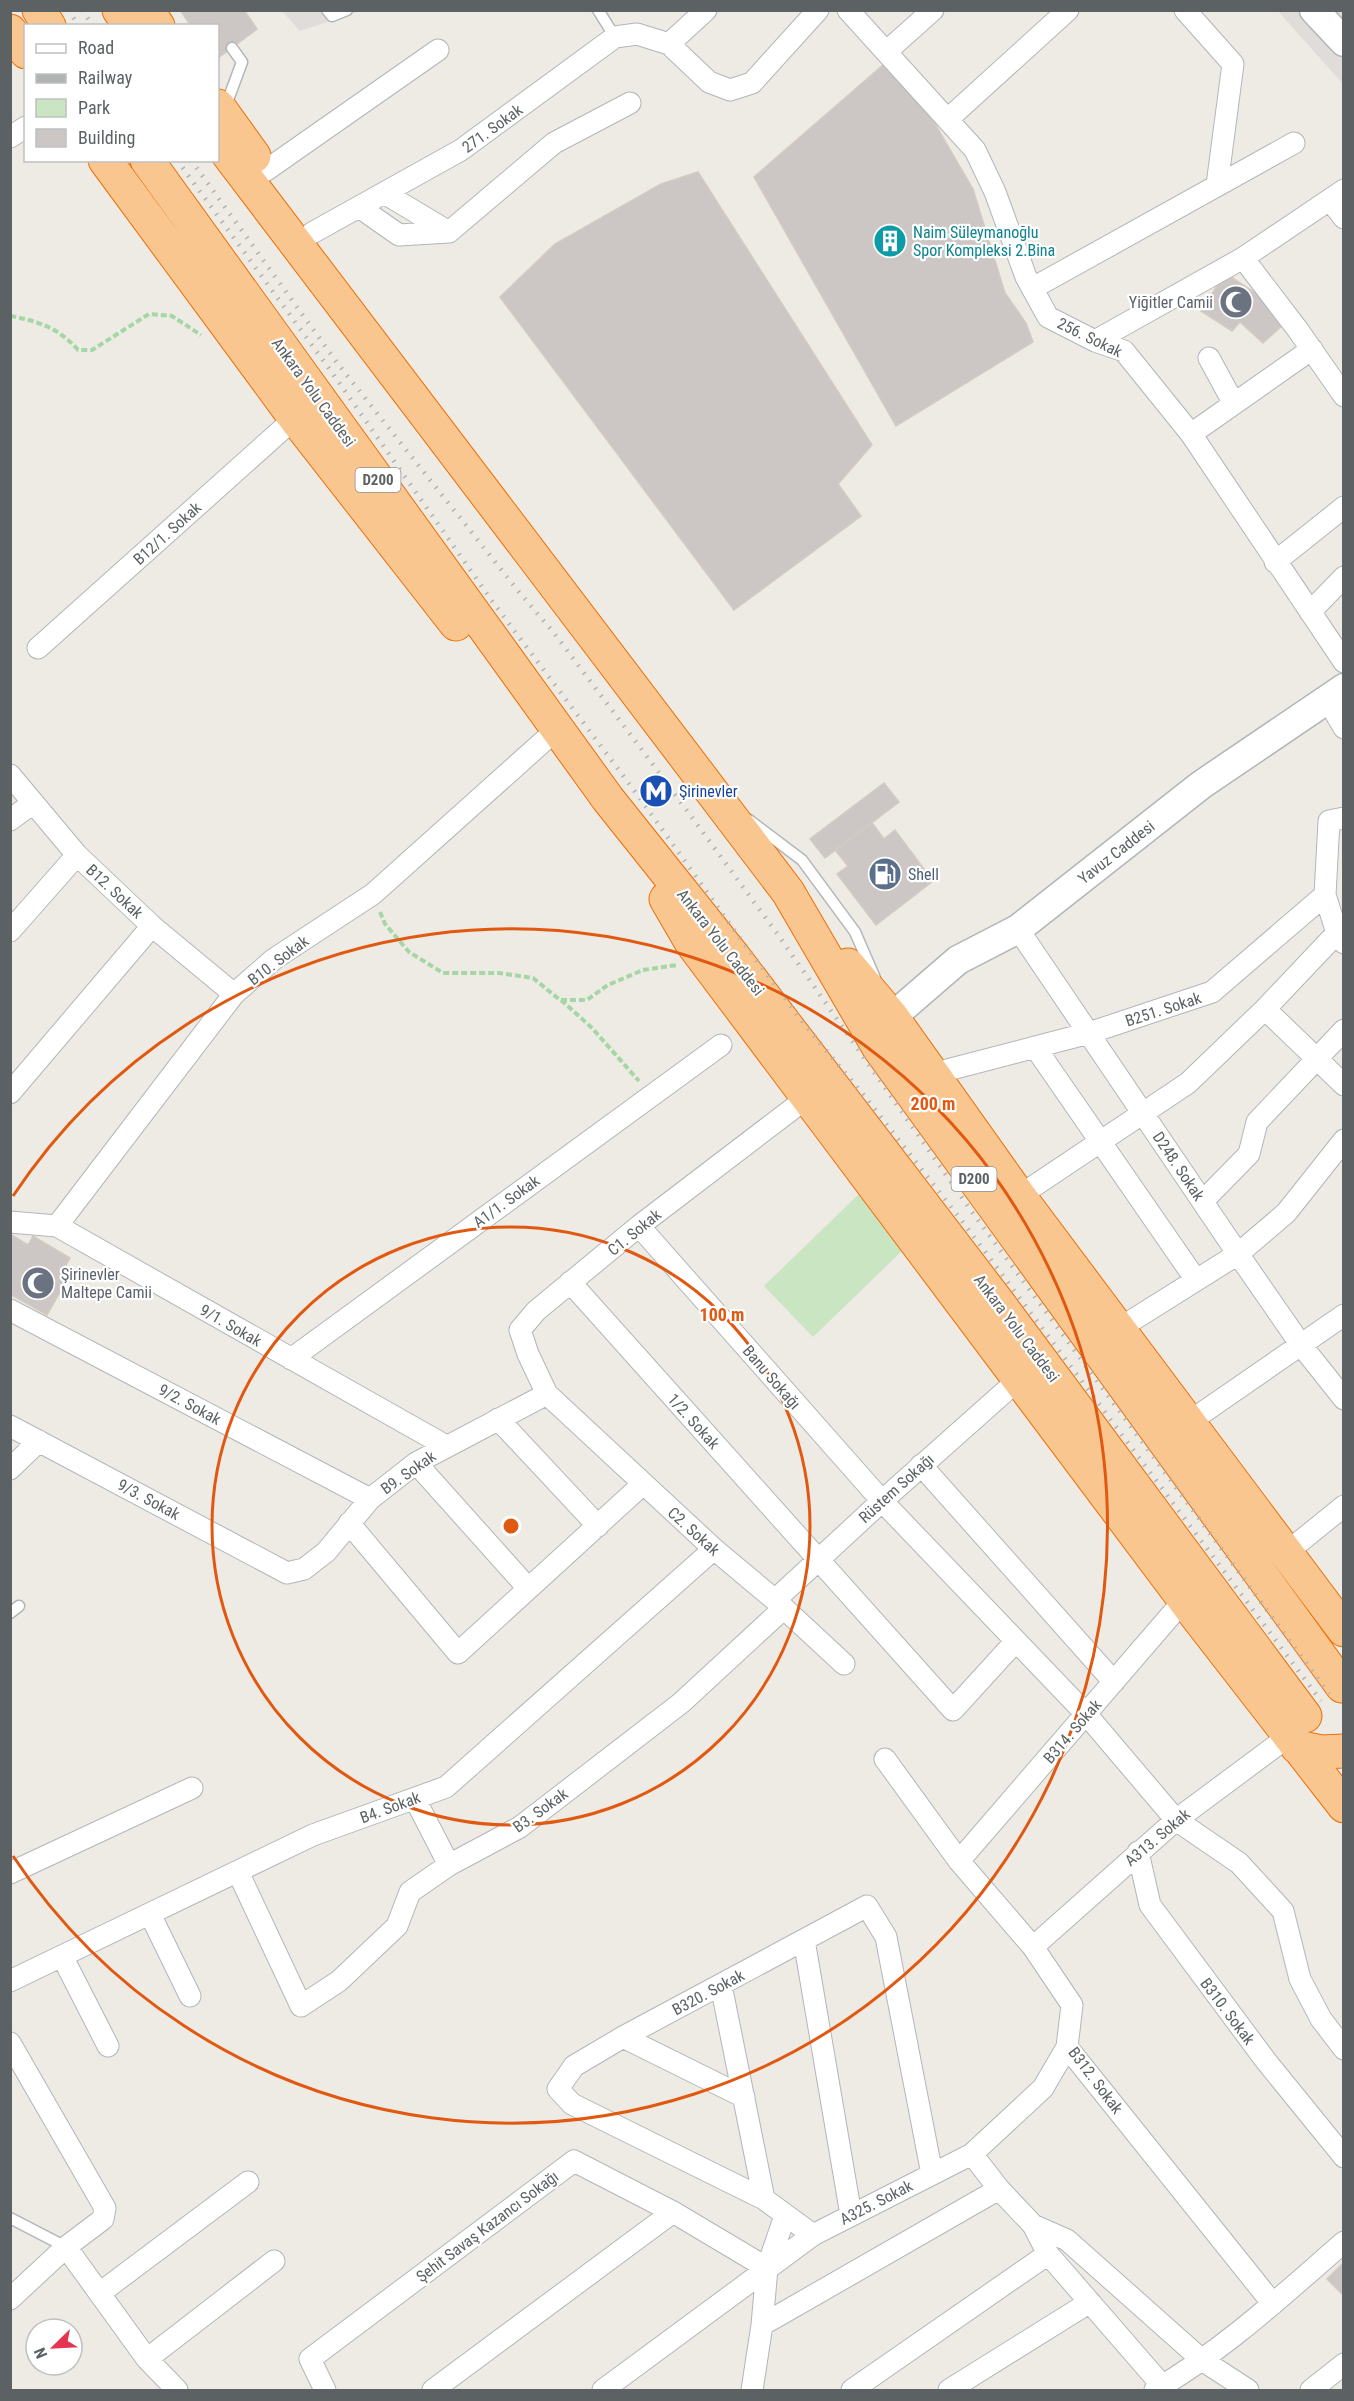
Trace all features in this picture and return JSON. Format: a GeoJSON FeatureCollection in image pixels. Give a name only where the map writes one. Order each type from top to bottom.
{"type":"FeatureCollection","features":[{"type":"Feature","properties":{"kind":"highway"},"geometry":{"type":"LineString","coordinates":[[39,10],[48,24]]}},
{"type":"Feature","properties":{"kind":"highway"},"geometry":{"type":"LineString","coordinates":[[118,10],[128,24]]}},
{"type":"Feature","properties":{"kind":"highway"},"geometry":{"type":"LineString","coordinates":[[147,10],[157,24]]}},
{"type":"Feature","properties":{"kind":"highway"},"geometry":{"type":"LineString","coordinates":[[10,32],[24,50]]}},
{"type":"Feature","properties":{"kind":"highway"},"geometry":{"type":"LineString","coordinates":[[219,120],[265,171],[312,233],[584,604],[615,666]]}},
{"type":"Feature","properties":{"kind":"highway","name":"D200"},"geometry":{"type":"LineString","coordinates":[[219,120],[615,666],[788,892],[879,1048],[1342,1686]]}},
{"type":"Feature","properties":{"kind":"highway"},"geometry":{"type":"LineString","coordinates":[[106,162],[295,418],[546,739],[608,799]]}},
{"type":"Feature","properties":{"kind":"highway","name":"Ankara Yolu Caddesi"},"geometry":{"type":"LineString","coordinates":[[148,162],[608,799],[734,957],[986,1286],[1297,1733]]}},
{"type":"Feature","properties":{"kind":"highway"},"geometry":{"type":"LineString","coordinates":[[628,825],[657,885],[691,942],[1184,1600],[1297,1733],[1344,1806]]}},
{"type":"Feature","properties":{"kind":"highway"},"geometry":{"type":"LineString","coordinates":[[788,892],[892,1017],[1019,1196],[1344,1630]]}},
{"type":"Feature","properties":{"kind":"highway"},"geometry":{"type":"LineString","coordinates":[[1297,1733],[1321,1752],[1344,1751]]}},
{"type":"Feature","properties":{"kind":"main road"},"geometry":{"type":"LineString","coordinates":[[1314,10],[1344,42]]}},
{"type":"Feature","properties":{"kind":"main road","name":"Yavuz Caddesi"},"geometry":{"type":"LineString","coordinates":[[892,1017],[958,960],[1018,929],[1201,785],[1335,694]]}},
{"type":"Feature","properties":{"kind":"street"},"geometry":{"type":"LineString","coordinates":[[669,44],[706,10]]}},
{"type":"Feature","properties":{"kind":"street"},"geometry":{"type":"LineString","coordinates":[[615,37],[637,34],[669,44],[709,82],[730,90],[752,83],[818,10]]}},
{"type":"Feature","properties":{"kind":"street","name":"256. Sokak"},"geometry":{"type":"LineString","coordinates":[[848,10],[975,150],[995,192],[1026,277],[1048,317],[1095,341],[1124,351],[1191,434],[1344,662]]}},
{"type":"Feature","properties":{"kind":"street"},"geometry":{"type":"LineString","coordinates":[[886,52],[933,10]]}},
{"type":"Feature","properties":{"kind":"street"},"geometry":{"type":"LineString","coordinates":[[948,119],[1068,10]]}},
{"type":"Feature","properties":{"kind":"street"},"geometry":{"type":"LineString","coordinates":[[1185,10],[1233,64],[1217,186]]}},
{"type":"Feature","properties":{"kind":"street","name":"271. Sokak"},"geometry":{"type":"LineString","coordinates":[[312,233],[461,150],[615,37]]}},
{"type":"Feature","properties":{"kind":"street"},"geometry":{"type":"LineString","coordinates":[[265,171],[438,50]]}},
{"type":"Feature","properties":{"kind":"street"},"geometry":{"type":"LineString","coordinates":[[359,207],[399,235],[448,232],[554,143],[630,103]]}},
{"type":"Feature","properties":{"kind":"street"},"geometry":{"type":"LineString","coordinates":[[10,137],[24,128]]}},
{"type":"Feature","properties":{"kind":"street"},"geometry":{"type":"LineString","coordinates":[[1033,288],[1294,143]]}},
{"type":"Feature","properties":{"kind":"street"},"geometry":{"type":"LineString","coordinates":[[384,193],[448,232]]}},
{"type":"Feature","properties":{"kind":"street"},"geometry":{"type":"LineString","coordinates":[[1095,341],[1243,258],[1337,195],[1344,218]]}},
{"type":"Feature","properties":{"kind":"street"},"geometry":{"type":"LineString","coordinates":[[1243,258],[1312,349],[1344,396]]}},
{"type":"Feature","properties":{"kind":"street"},"geometry":{"type":"LineString","coordinates":[[1191,434],[1312,349]]}},
{"type":"Feature","properties":{"kind":"street"},"geometry":{"type":"LineString","coordinates":[[1209,358],[1234,404]]}},
{"type":"Feature","properties":{"kind":"street","name":"B12/1. Sokak"},"geometry":{"type":"LineString","coordinates":[[38,648],[295,418]]}},
{"type":"Feature","properties":{"kind":"street"},"geometry":{"type":"LineString","coordinates":[[1275,562],[1344,507]]}},
{"type":"Feature","properties":{"kind":"street"},"geometry":{"type":"LineString","coordinates":[[1310,612],[1344,577]]}},
{"type":"Feature","properties":{"kind":"street"},"geometry":{"type":"LineString","coordinates":[[1335,694],[1344,728]]}},
{"type":"Feature","properties":{"kind":"street","name":"B10. Sokak"},"geometry":{"type":"LineString","coordinates":[[57,1227],[234,994],[274,959],[373,894],[546,739]]}},
{"type":"Feature","properties":{"kind":"street","name":"B12. Sokak"},"geometry":{"type":"LineString","coordinates":[[10,775],[77,855],[152,926],[234,994]]}},
{"type":"Feature","properties":{"kind":"street"},"geometry":{"type":"LineString","coordinates":[[10,820],[33,803]]}},
{"type":"Feature","properties":{"kind":"street"},"geometry":{"type":"LineString","coordinates":[[1019,1196],[1188,1083],[1340,938],[1325,895],[1336,819]]}},
{"type":"Feature","properties":{"kind":"street"},"geometry":{"type":"LineString","coordinates":[[10,931],[77,855]]}},
{"type":"Feature","properties":{"kind":"street","name":"B251. Sokak"},"geometry":{"type":"LineString","coordinates":[[932,1074],[1089,1033],[1212,992],[1325,895]]}},
{"type":"Feature","properties":{"kind":"street"},"geometry":{"type":"LineString","coordinates":[[10,1093],[152,926]]}},
{"type":"Feature","properties":{"kind":"street","name":"D248. Sokak"},"geometry":{"type":"LineString","coordinates":[[1018,929],[1301,1345],[1344,1399]]}},
{"type":"Feature","properties":{"kind":"street"},"geometry":{"type":"LineString","coordinates":[[1265,1009],[1344,1085]]}},
{"type":"Feature","properties":{"kind":"street"},"geometry":{"type":"LineString","coordinates":[[1203,1201],[1249,1154],[1257,1122],[1344,1030]]}},
{"type":"Feature","properties":{"kind":"street","name":"A1/1. Sokak"},"geometry":{"type":"LineString","coordinates":[[291,1359],[721,1045]]}},
{"type":"Feature","properties":{"kind":"street"},"geometry":{"type":"LineString","coordinates":[[1035,1047],[1196,1280]]}},
{"type":"Feature","properties":{"kind":"street","name":"C1. Sokak"},"geometry":{"type":"LineString","coordinates":[[547,1394],[528,1354],[520,1330],[536,1311],[639,1226],[808,1097]]}},
{"type":"Feature","properties":{"kind":"street"},"geometry":{"type":"LineString","coordinates":[[1120,1328],[1238,1254],[1286,1213],[1344,1140]]}},
{"type":"Feature","properties":{"kind":"street","name":"9/1. Sokak"},"geometry":{"type":"LineString","coordinates":[[10,1222],[57,1227],[446,1446]]}},
{"type":"Feature","properties":{"kind":"street","name":"Banu Sokağı"},"geometry":{"type":"LineString","coordinates":[[639,1226],[882,1501],[1086,1714],[1176,1820],[1239,1863],[1283,1911],[1300,1979],[1321,2019],[1344,2049]]}},
{"type":"Feature","properties":{"kind":"street","name":"1/2. Sokak"},"geometry":{"type":"LineString","coordinates":[[570,1282],[953,1710],[1015,1642]]}},
{"type":"Feature","properties":{"kind":"street","name":"9/2. Sokak"},"geometry":{"type":"LineString","coordinates":[[10,1310],[370,1499]]}},
{"type":"Feature","properties":{"kind":"street"},"geometry":{"type":"LineString","coordinates":[[1189,1422],[1344,1315]]}},
{"type":"Feature","properties":{"kind":"street","name":"Rüstem Sokağı"},"geometry":{"type":"LineString","coordinates":[[779,1604],[817,1560],[1019,1379]]}},
{"type":"Feature","properties":{"kind":"street","name":"B9. Sokak"},"geometry":{"type":"LineString","coordinates":[[287,1573],[304,1569],[326,1552],[370,1499],[416,1463],[547,1394]]}},
{"type":"Feature","properties":{"kind":"street","name":"C2. Sokak"},"geometry":{"type":"LineString","coordinates":[[547,1394],[714,1549],[779,1604],[844,1664]]}},
{"type":"Feature","properties":{"kind":"street"},"geometry":{"type":"LineString","coordinates":[[498,1419],[598,1526]]}},
{"type":"Feature","properties":{"kind":"street","name":"9/3. Sokak"},"geometry":{"type":"LineString","coordinates":[[10,1425],[287,1573]]}},
{"type":"Feature","properties":{"kind":"street"},"geometry":{"type":"LineString","coordinates":[[10,1469],[39,1441]]}},
{"type":"Feature","properties":{"kind":"street"},"geometry":{"type":"LineString","coordinates":[[416,1463],[528,1588]]}},
{"type":"Feature","properties":{"kind":"street"},"geometry":{"type":"LineString","coordinates":[[921,1465],[1114,1682]]}},
{"type":"Feature","properties":{"kind":"street"},"geometry":{"type":"LineString","coordinates":[[349,1523],[458,1653],[643,1484]]}},
{"type":"Feature","properties":{"kind":"street"},"geometry":{"type":"LineString","coordinates":[[1287,1552],[1344,1506]]}},
{"type":"Feature","properties":{"kind":"street","name":"B4. Sokak"},"geometry":{"type":"LineString","coordinates":[[10,1981],[314,1834],[446,1786],[714,1549]]}},
{"type":"Feature","properties":{"kind":"street","name":"B314. Sokak"},"geometry":{"type":"LineString","coordinates":[[959,1862],[1184,1600]]}},
{"type":"Feature","properties":{"kind":"street","name":"B3. Sokak"},"geometry":{"type":"LineString","coordinates":[[238,1872],[301,2006],[339,1981],[397,1926],[410,1892],[448,1865],[520,1827],[681,1703],[779,1604]]}},
{"type":"Feature","properties":{"kind":"street","name":"A313. Sokak"},"geometry":{"type":"LineString","coordinates":[[1033,1947],[1176,1820],[1297,1733]]}},
{"type":"Feature","properties":{"kind":"street","name":"B312. Sokak"},"geometry":{"type":"LineString","coordinates":[[885,1759],[959,1862],[1033,1947],[1071,2005],[1067,2047],[1273,2304]]}},
{"type":"Feature","properties":{"kind":"street"},"geometry":{"type":"LineString","coordinates":[[10,1874],[192,1788]]}},
{"type":"Feature","properties":{"kind":"street"},"geometry":{"type":"LineString","coordinates":[[414,1799],[448,1865]]}},
{"type":"Feature","properties":{"kind":"street","name":"B310. Sokak"},"geometry":{"type":"LineString","coordinates":[[1138,1852],[1150,1905],[1266,2061],[1344,2157]]}},
{"type":"Feature","properties":{"kind":"street","name":"B320. Sokak"},"geometry":{"type":"LineString","coordinates":[[764,2199],[572,2104],[558,2089],[574,2066],[623,2037],[867,1906],[886,1937],[932,2174]]}},
{"type":"Feature","properties":{"kind":"street"},"geometry":{"type":"LineString","coordinates":[[150,1914],[190,1996]]}},
{"type":"Feature","properties":{"kind":"street"},"geometry":{"type":"LineString","coordinates":[[804,1940],[851,2214]]}},
{"type":"Feature","properties":{"kind":"street"},"geometry":{"type":"LineString","coordinates":[[62,1956],[108,2046]]}},
{"type":"Feature","properties":{"kind":"street"},"geometry":{"type":"LineString","coordinates":[[721,1985],[764,2199],[813,2235]]}},
{"type":"Feature","properties":{"kind":"street"},"geometry":{"type":"LineString","coordinates":[[623,2037],[744,2097]]}},
{"type":"Feature","properties":{"kind":"street"},"geometry":{"type":"LineString","coordinates":[[10,2043],[105,2208],[103,2219],[66,2247],[10,2300]]}},
{"type":"Feature","properties":{"kind":"street","name":"A325. Sokak"},"geometry":{"type":"LineString","coordinates":[[603,2391],[813,2235],[972,2154],[1043,2088],[1067,2047]]}},
{"type":"Feature","properties":{"kind":"street"},"geometry":{"type":"LineString","coordinates":[[972,2154],[999,2189],[1033,2225],[1048,2254],[1161,2389],[1273,2304],[1344,2242]]}},
{"type":"Feature","properties":{"kind":"street","name":"Şehit Savaş Kazancı Sokağı"},"geometry":{"type":"LineString","coordinates":[[325,2391],[310,2359],[574,2161],[673,2212],[767,2268]]}},
{"type":"Feature","properties":{"kind":"street"},"geometry":{"type":"LineString","coordinates":[[100,2293],[248,2182]]}},
{"type":"Feature","properties":{"kind":"street"},"geometry":{"type":"LineString","coordinates":[[762,2325],[999,2189]]}},
{"type":"Feature","properties":{"kind":"street"},"geometry":{"type":"LineString","coordinates":[[433,2391],[673,2212]]}},
{"type":"Feature","properties":{"kind":"street"},"geometry":{"type":"LineString","coordinates":[[753,2390],[767,2268],[785,2216]]}},
{"type":"Feature","properties":{"kind":"street"},"geometry":{"type":"LineString","coordinates":[[1033,2225],[1067,2240],[1202,2360],[1248,2391]]}},
{"type":"Feature","properties":{"kind":"street"},"geometry":{"type":"LineString","coordinates":[[66,2247],[147,2359],[177,2391]]}},
{"type":"Feature","properties":{"kind":"street"},"geometry":{"type":"LineString","coordinates":[[852,2391],[1048,2254]]}},
{"type":"Feature","properties":{"kind":"street"},"geometry":{"type":"LineString","coordinates":[[147,2359],[274,2261]]}},
{"type":"Feature","properties":{"kind":"street"},"geometry":{"type":"LineString","coordinates":[[949,2391],[1090,2302]]}},
{"type":"Feature","properties":{"kind":"street"},"geometry":{"type":"LineString","coordinates":[[1311,2391],[1344,2364]]}},
{"type":"Feature","properties":{"kind":"lane"},"geometry":{"type":"LineString","coordinates":[[329,13],[347,10]]}},
{"type":"Feature","properties":{"kind":"lane"},"geometry":{"type":"LineString","coordinates":[[598,10],[615,37]]}},
{"type":"Feature","properties":{"kind":"lane"},"geometry":{"type":"LineString","coordinates":[[219,120],[242,62],[232,48]]}},
{"type":"Feature","properties":{"kind":"lane"},"geometry":{"type":"LineString","coordinates":[[710,790],[802,860],[855,932],[892,1017]]}},
{"type":"Feature","properties":{"kind":"lane"},"geometry":{"type":"LineString","coordinates":[[10,2218],[59,2241],[66,2247]]}},
{"type":"Feature","properties":{"kind":"path"},"geometry":{"type":"LineString","coordinates":[[10,316],[36,320],[66,336],[78,350],[92,350],[148,314],[172,316],[197,334],[207,337]]}},
{"type":"Feature","properties":{"kind":"path"},"geometry":{"type":"LineString","coordinates":[[373,894],[385,924],[409,952],[443,973],[499,973],[533,978],[592,1028],[650,1095]]}},
{"type":"Feature","properties":{"kind":"path"},"geometry":{"type":"LineString","coordinates":[[560,1000],[587,1000],[608,985],[643,970],[681,964]]}},
{"type":"Feature","properties":{"kind":"shaded area"},"geometry":{"type":"Polygon","coordinates":[[[282,11],[360,11],[300,31],[282,11]]]}},
{"type":"Feature","properties":{"kind":"shaded area"},"geometry":{"type":"Polygon","coordinates":[[[1278,11],[1343,11],[1343,84],[1278,11]]]}},
{"type":"Feature","properties":{"kind":"green space"},"geometry":{"type":"Polygon","coordinates":[[[860,1193],[909,1244],[813,1337],[764,1286],[860,1193]]]}},
{"type":"Feature","properties":{"kind":"building"},"geometry":{"type":"Polygon","coordinates":[[[180,10],[244,10],[257,29],[219,57],[219,24],[190,24],[180,10]]]}},
{"type":"Feature","properties":{"kind":"building","name":"Naim Süleymanoğlu Spor Kompleksi 2.Bina"},"geometry":{"type":"Polygon","coordinates":[[[883,65],[928,112],[973,189],[1005,293],[1026,323],[1033,342],[896,426],[754,177],[883,65]]]}},
{"type":"Feature","properties":{"kind":"building"},"geometry":{"type":"Polygon","coordinates":[[[698,172],[872,445],[838,484],[861,516],[734,610],[500,297],[555,244],[661,184],[698,172]]]}},
{"type":"Feature","properties":{"kind":"building","name":"Yiğitler Camii"},"geometry":{"type":"Polygon","coordinates":[[[1225,273],[1257,294],[1285,323],[1263,343],[1240,322],[1232,331],[1201,311],[1225,273]]]}},
{"type":"Feature","properties":{"kind":"building"},"geometry":{"type":"Polygon","coordinates":[[[884,783],[899,802],[825,858],[810,839],[884,783]]]}},
{"type":"Feature","properties":{"kind":"building"},"geometry":{"type":"Polygon","coordinates":[[[872,823],[884,839],[895,830],[933,881],[876,925],[837,874],[848,866],[835,850],[872,823]]]}},
{"type":"Feature","properties":{"kind":"building","name":"Şirinevler Maltepe Camii"},"geometry":{"type":"Polygon","coordinates":[[[10,1234],[28,1245],[33,1236],[70,1258],[65,1267],[72,1271],[47,1315],[10,1294],[10,1234]]]}},
{"type":"Feature","properties":{"kind":"building"},"geometry":{"type":"Polygon","coordinates":[[[1344,2262],[1344,2296],[1327,2279],[1344,2262]]]}},
{"type":"Feature","properties":{"kind":"railway"},"geometry":{"type":"LineString","coordinates":[[68,10],[78,24]]}},
{"type":"Feature","properties":{"kind":"railway"},"geometry":{"type":"LineString","coordinates":[[82,10],[92,24]]}},
{"type":"Feature","properties":{"kind":"railway"},"geometry":{"type":"LineString","coordinates":[[178,162],[333,374],[492,601],[639,797],[739,937],[805,1025],[866,1098],[962,1221],[1321,1701]]}},
{"type":"Feature","properties":{"kind":"railway"},"geometry":{"type":"LineString","coordinates":[[192,162],[338,364],[554,633],[663,778],[776,932],[972,1212],[1329,1694]]}},
{"type":"Feature","properties":{"kind":"place","name":"Naim Süleymanoğlu Spor Kompleksi 2.Bina"},"geometry":{"type":"Point","coordinates":[890,241]}},
{"type":"Feature","properties":{"kind":"place","name":"Yiğitler Camii"},"geometry":{"type":"Point","coordinates":[1236,302]}},
{"type":"Feature","properties":{"kind":"place","name":"Şirinevler"},"geometry":{"type":"Point","coordinates":[656,791]}},
{"type":"Feature","properties":{"kind":"place","name":"Shell"},"geometry":{"type":"Point","coordinates":[885,874]}},
{"type":"Feature","properties":{"kind":"place","name":"Şirinevler Maltepe Camii"},"geometry":{"type":"Point","coordinates":[38,1283]}}]}
